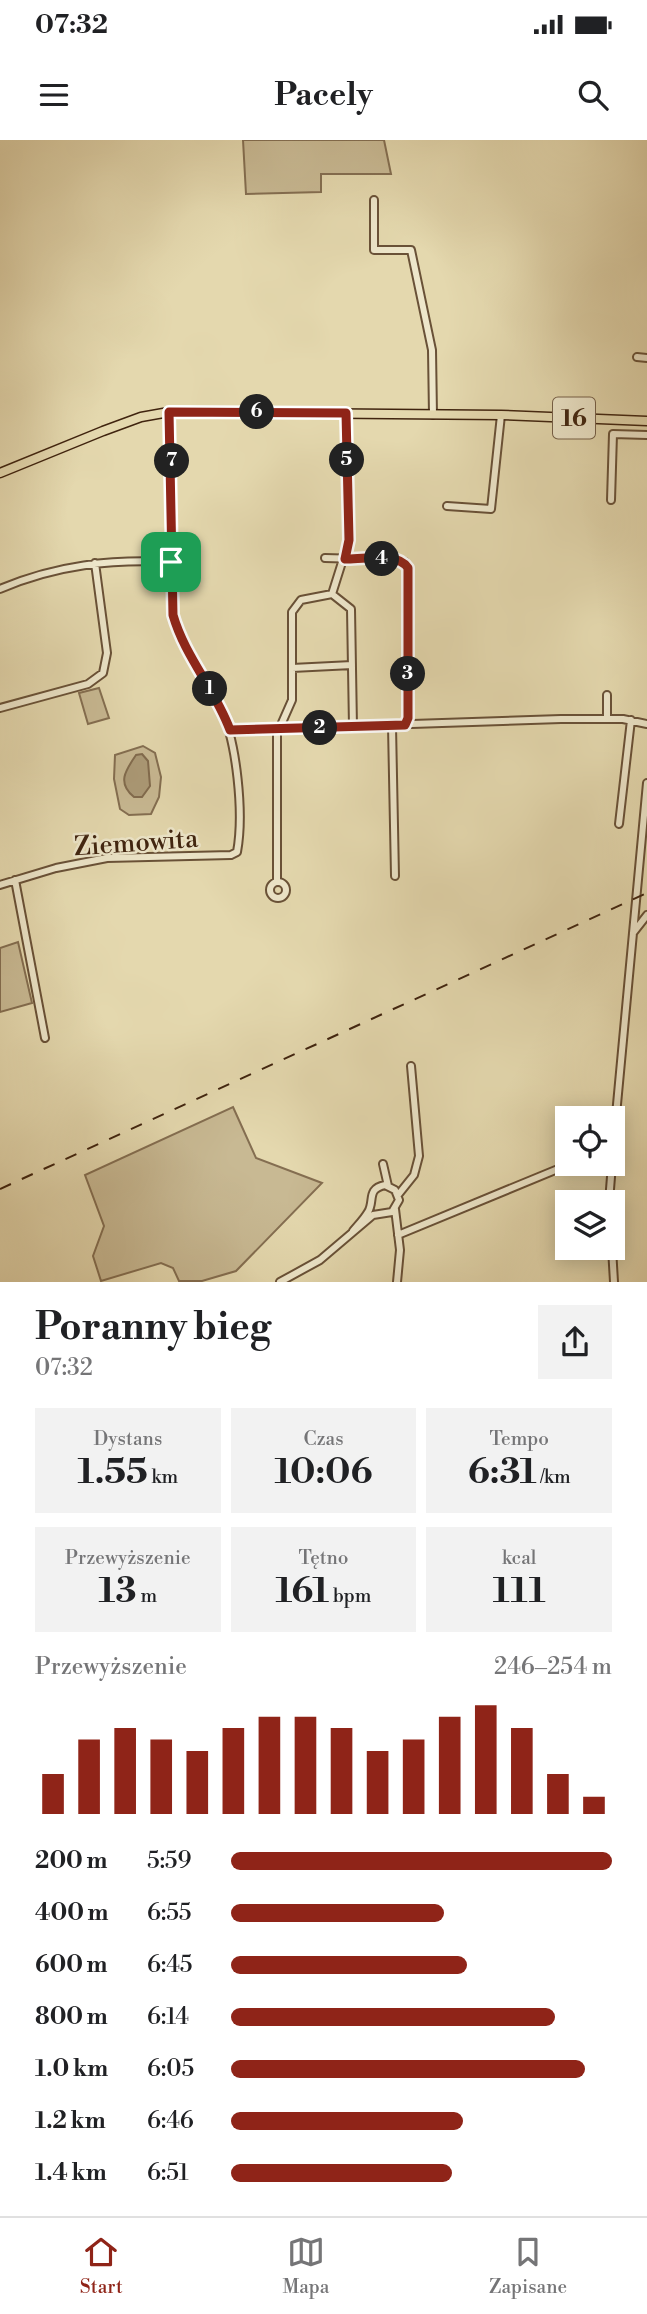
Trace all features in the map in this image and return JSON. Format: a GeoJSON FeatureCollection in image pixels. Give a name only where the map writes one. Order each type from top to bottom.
{"type":"FeatureCollection","features":[{"type":"Feature","properties":{"kind":"main road","name":"16"},"geometry":{"type":"LineString","coordinates":[[0,473],[103,430],[141,417],[169,412],[501,415],[647,421]]}},
{"type":"Feature","properties":{"kind":"street"},"geometry":{"type":"LineString","coordinates":[[374,200],[374,250],[411,250],[432,350],[433,415]]}},
{"type":"Feature","properties":{"kind":"street"},"geometry":{"type":"LineString","coordinates":[[637,357],[647,358]]}},
{"type":"Feature","properties":{"kind":"street"},"geometry":{"type":"LineString","coordinates":[[169,412],[171,591],[177,628],[230,730],[392,726],[434,721],[607,719],[647,724]]}},
{"type":"Feature","properties":{"kind":"street"},"geometry":{"type":"LineString","coordinates":[[332,594],[333,583],[345,559],[349,540],[346,413]]}},
{"type":"Feature","properties":{"kind":"street"},"geometry":{"type":"LineString","coordinates":[[447,506],[491,509],[501,415]]}},
{"type":"Feature","properties":{"kind":"street"},"geometry":{"type":"LineString","coordinates":[[611,500],[613,434],[647,435]]}},
{"type":"Feature","properties":{"kind":"street"},"geometry":{"type":"LineString","coordinates":[[326,558],[396,560],[405,562],[408,568],[408,718],[405,725]]}},
{"type":"Feature","properties":{"kind":"street"},"geometry":{"type":"LineString","coordinates":[[0,589],[46,572],[95,563],[171,562]]}},
{"type":"Feature","properties":{"kind":"street"},"geometry":{"type":"LineString","coordinates":[[0,708],[88,684],[103,673],[107,653],[95,563]]}},
{"type":"Feature","properties":{"kind":"street"},"geometry":{"type":"LineString","coordinates":[[277,880],[279,729],[292,700],[293,608],[301,600],[332,594],[351,609],[354,727]]}},
{"type":"Feature","properties":{"kind":"street"},"geometry":{"type":"LineString","coordinates":[[292,668],[352,665]]}},
{"type":"Feature","properties":{"kind":"street"},"geometry":{"type":"LineString","coordinates":[[607,695],[607,719]]}},
{"type":"Feature","properties":{"kind":"street"},"geometry":{"type":"LineString","coordinates":[[619,824],[631,720]]}},
{"type":"Feature","properties":{"kind":"street"},"geometry":{"type":"LineString","coordinates":[[392,726],[395,876]]}},
{"type":"Feature","properties":{"kind":"street","name":"Ziemowita"},"geometry":{"type":"LineString","coordinates":[[0,885],[56,868],[107,858],[235,854],[238,847],[237,786],[230,730]]}},
{"type":"Feature","properties":{"kind":"street"},"geometry":{"type":"LineString","coordinates":[[618,1106],[643,853],[647,783]]}},
{"type":"Feature","properties":{"kind":"street"},"geometry":{"type":"LineString","coordinates":[[15,880],[45,1038]]}},
{"type":"Feature","properties":{"kind":"street"},"geometry":{"type":"LineString","coordinates":[[633,933],[647,915]]}},
{"type":"Feature","properties":{"kind":"street"},"geometry":{"type":"LineString","coordinates":[[397,1282],[400,1250],[395,1209],[398,1195],[414,1175],[419,1163],[411,1066]]}},
{"type":"Feature","properties":{"kind":"street"},"geometry":{"type":"LineString","coordinates":[[353,1231],[371,1205],[371,1196],[379,1186],[383,1164],[390,1187],[398,1195]]}},
{"type":"Feature","properties":{"kind":"street"},"geometry":{"type":"LineString","coordinates":[[398,1235],[555,1170]]}},
{"type":"Feature","properties":{"kind":"street"},"geometry":{"type":"LineString","coordinates":[[379,1186],[390,1187],[414,1175]]}},
{"type":"Feature","properties":{"kind":"street"},"geometry":{"type":"LineString","coordinates":[[371,1205],[382,1213],[398,1235]]}},
{"type":"Feature","properties":{"kind":"street"},"geometry":{"type":"LineString","coordinates":[[280,1282],[320,1261],[353,1231],[382,1213],[395,1209]]}},
{"type":"Feature","properties":{"kind":"street"},"geometry":{"type":"LineString","coordinates":[[613,1260],[614,1282]]}},
{"type":"Feature","properties":{"kind":"shaded area"},"geometry":{"type":"Polygon","coordinates":[[[243,140],[384,140],[391,174],[321,174],[321,192],[246,194],[243,140]]]}},
{"type":"Feature","properties":{"kind":"shaded area"},"geometry":{"type":"Polygon","coordinates":[[[99,688],[109,718],[88,724],[79,693],[99,688]]]}},
{"type":"Feature","properties":{"kind":"shaded area"},"geometry":{"type":"Polygon","coordinates":[[[143,746],[155,753],[161,777],[159,797],[151,814],[129,815],[120,809],[114,779],[115,755],[143,746]]]}},
{"type":"Feature","properties":{"kind":"shaded area"},"geometry":{"type":"Polygon","coordinates":[[[142,754],[148,761],[150,786],[142,797],[134,797],[126,787],[124,777],[136,755],[142,754]]]}},
{"type":"Feature","properties":{"kind":"shaded area"},"geometry":{"type":"Polygon","coordinates":[[[18,942],[32,1003],[0,1012],[0,948],[18,942]]]}},
{"type":"Feature","properties":{"kind":"shaded area"},"geometry":{"type":"Polygon","coordinates":[[[233,1107],[256,1158],[322,1183],[236,1271],[202,1281],[179,1281],[173,1268],[161,1263],[101,1281],[93,1256],[104,1226],[85,1175],[233,1107]]]}},
{"type":"Feature","properties":{"kind":"railway"},"geometry":{"type":"LineString","coordinates":[[0,1189],[647,893]]}},
{"type":"Feature","properties":{"kind":"route"},"geometry":{"type":"LineString","coordinates":[[169,412],[346,413],[349,540],[345,559],[396,560],[405,562],[408,568],[408,718],[405,725],[230,730],[219,704],[191,659],[177,628],[173,615],[171,562],[172,457],[169,412]]}}]}
